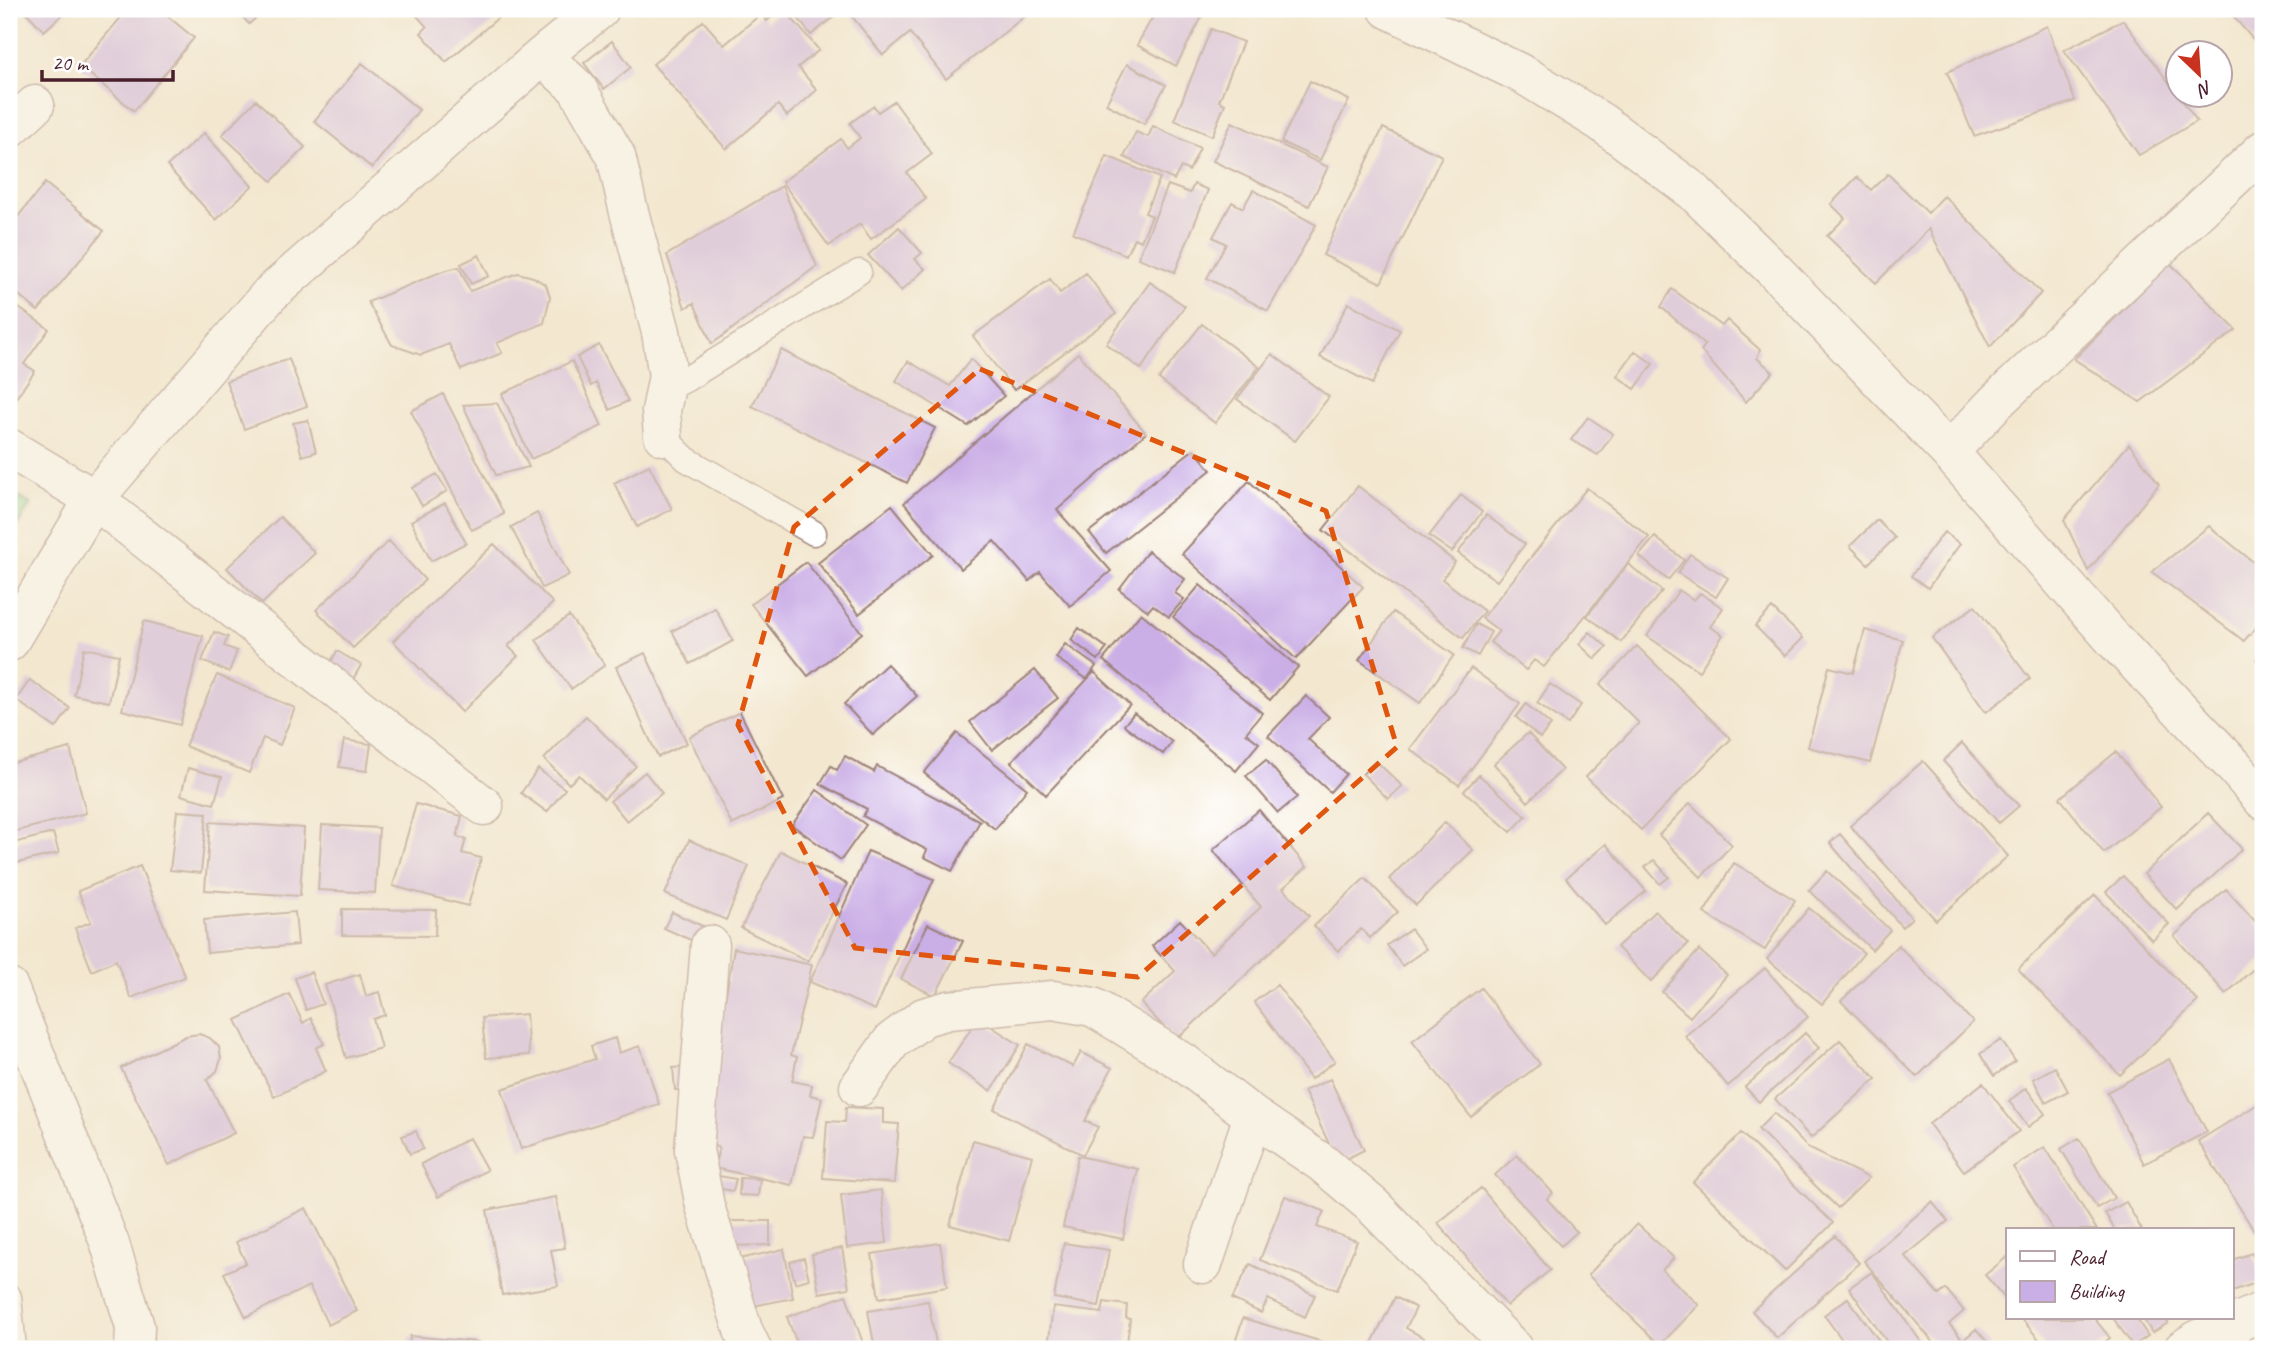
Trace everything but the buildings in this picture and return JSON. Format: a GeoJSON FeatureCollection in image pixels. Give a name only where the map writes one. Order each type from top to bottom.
{"type":"FeatureCollection","features":[{"type":"Feature","properties":{"kind":"street"},"geometry":{"type":"LineString","coordinates":[[9,642],[94,499],[270,294],[542,56],[600,9]]}},
{"type":"Feature","properties":{"kind":"street"},"geometry":{"type":"LineString","coordinates":[[1388,9],[1524,75],[1601,122],[1693,191],[1775,271],[1949,452],[2113,640],[2263,800]]}},
{"type":"Feature","properties":{"kind":"street"},"geometry":{"type":"LineString","coordinates":[[542,56],[577,88],[616,156],[661,332],[668,376],[662,411],[663,436]]}},
{"type":"Feature","properties":{"kind":"street"},"geometry":{"type":"LineString","coordinates":[[1949,452],[1995,403],[2263,149]]}},
{"type":"Feature","properties":{"kind":"street"},"geometry":{"type":"LineString","coordinates":[[9,448],[94,499],[484,806]]}},
{"type":"Feature","properties":{"kind":"street"},"geometry":{"type":"LineString","coordinates":[[710,945],[694,1150],[709,1219],[743,1330],[752,1349]]}},
{"type":"Feature","properties":{"kind":"street"},"geometry":{"type":"LineString","coordinates":[[9,988],[110,1244],[135,1327],[134,1349]]}},
{"type":"Feature","properties":{"kind":"street"},"geometry":{"type":"LineString","coordinates":[[859,1087],[892,1041],[924,1017],[949,1010],[1054,1000],[1093,1007],[1183,1062],[1253,1116],[1322,1163],[1373,1206],[1514,1349]]}},
{"type":"Feature","properties":{"kind":"street"},"geometry":{"type":"LineString","coordinates":[[1203,1264],[1253,1116]]}},
{"type":"Feature","properties":{"kind":"street"},"geometry":{"type":"LineString","coordinates":[[2195,1346],[2263,1311]]}},
{"type":"Feature","properties":{"kind":"lane"},"geometry":{"type":"LineString","coordinates":[[667,389],[859,272]]}},
{"type":"Feature","properties":{"kind":"lane"},"geometry":{"type":"LineString","coordinates":[[663,436],[686,459],[814,533]]}},
{"type":"Feature","properties":{"kind":"lane"},"geometry":{"type":"LineString","coordinates":[[9,1297],[14,1349]]}},
{"type":"Feature","properties":{"kind":"highlighted area"},"geometry":{"type":"Polygon","coordinates":[[[980,369],[1326,511],[1397,747],[1138,977],[855,948],[738,725],[794,527],[980,369]]]}},
{"type":"Feature","properties":{"kind":"green space"},"geometry":{"type":"Polygon","coordinates":[[[9,492],[31,504],[9,538],[9,492]]]}}]}
